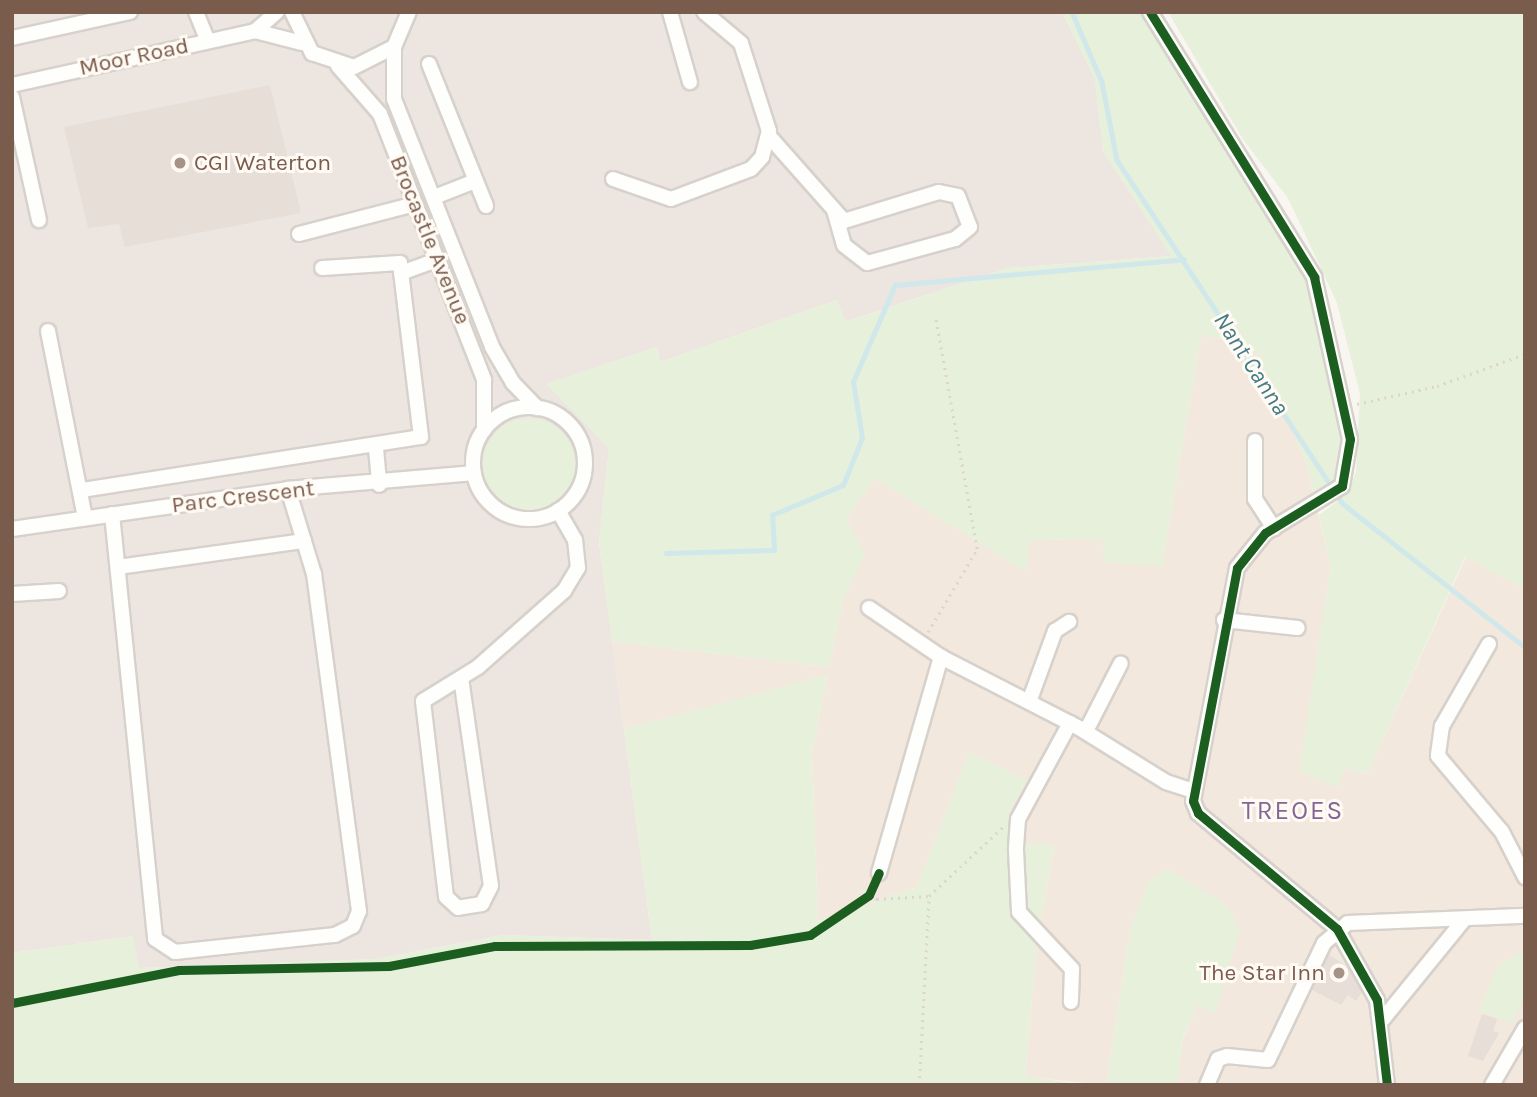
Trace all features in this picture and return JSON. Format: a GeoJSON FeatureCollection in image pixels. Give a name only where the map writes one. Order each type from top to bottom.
{"type":"FeatureCollection","features":[{"type":"Feature","properties":{"kind":"street"},"geometry":{"type":"LineString","coordinates":[[12,38],[130,12]]}},
{"type":"Feature","properties":{"kind":"street"},"geometry":{"type":"LineString","coordinates":[[196,12],[208,41]]}},
{"type":"Feature","properties":{"kind":"street","name":"Moor Road"},"geometry":{"type":"LineString","coordinates":[[255,31],[277,12]]}},
{"type":"Feature","properties":{"kind":"street"},"geometry":{"type":"LineString","coordinates":[[292,12],[303,43]]}},
{"type":"Feature","properties":{"kind":"street"},"geometry":{"type":"LineString","coordinates":[[338,66],[369,64],[394,47],[409,12]]}},
{"type":"Feature","properties":{"kind":"street"},"geometry":{"type":"LineString","coordinates":[[670,12],[690,82]]}},
{"type":"Feature","properties":{"kind":"street"},"geometry":{"type":"LineString","coordinates":[[704,12],[741,43],[768,135],[844,221],[863,220],[939,192],[958,195],[970,227],[955,239],[867,262],[844,245],[834,211]]}},
{"type":"Feature","properties":{"kind":"street"},"geometry":{"type":"LineString","coordinates":[[1150,12],[1308,263],[1347,407],[1350,460],[1342,486],[1274,528],[1244,553],[1224,620],[1191,790],[1198,813],[1337,929],[1383,1019],[1387,1085]]}},
{"type":"Feature","properties":{"kind":"street","name":"Moor Road"},"geometry":{"type":"LineString","coordinates":[[12,85],[255,31],[303,43]]}},
{"type":"Feature","properties":{"kind":"street","name":"Brocastle Avenue"},"geometry":{"type":"LineString","coordinates":[[303,43],[338,66],[380,114],[484,380],[484,430]]}},
{"type":"Feature","properties":{"kind":"street","name":"Brocastle Avenue"},"geometry":{"type":"LineString","coordinates":[[394,47],[394,99],[437,196],[492,347],[513,383],[537,408]]}},
{"type":"Feature","properties":{"kind":"street"},"geometry":{"type":"LineString","coordinates":[[429,64],[486,206]]}},
{"type":"Feature","properties":{"kind":"street"},"geometry":{"type":"LineString","coordinates":[[12,97],[38,220]]}},
{"type":"Feature","properties":{"kind":"street"},"geometry":{"type":"LineString","coordinates":[[613,179],[671,200],[751,169],[768,135]]}},
{"type":"Feature","properties":{"kind":"street"},"geometry":{"type":"LineString","coordinates":[[437,196],[475,181]]}},
{"type":"Feature","properties":{"kind":"street"},"geometry":{"type":"LineString","coordinates":[[299,234],[415,204]]}},
{"type":"Feature","properties":{"kind":"street"},"geometry":{"type":"LineString","coordinates":[[82,489],[376,448],[424,432],[401,273],[391,260],[322,268]]}},
{"type":"Feature","properties":{"kind":"street"},"geometry":{"type":"LineString","coordinates":[[401,273],[437,260]]}},
{"type":"Feature","properties":{"kind":"street"},"geometry":{"type":"LineString","coordinates":[[48,331],[82,489],[85,518]]}},
{"type":"Feature","properties":{"kind":"street"},"geometry":{"type":"LineString","coordinates":[[537,408],[570,426],[585,460],[579,489],[558,511],[528,519],[499,511],[474,473],[484,430],[508,411],[537,408]]}},
{"type":"Feature","properties":{"kind":"street"},"geometry":{"type":"LineString","coordinates":[[1255,441],[1255,499],[1274,528]]}},
{"type":"Feature","properties":{"kind":"street"},"geometry":{"type":"LineString","coordinates":[[376,448],[379,485]]}},
{"type":"Feature","properties":{"kind":"street","name":"Parc Crescent"},"geometry":{"type":"LineString","coordinates":[[12,529],[288,489],[379,485],[474,473]]}},
{"type":"Feature","properties":{"kind":"street"},"geometry":{"type":"LineString","coordinates":[[112,514],[155,939],[175,952],[335,935],[353,926],[359,911],[314,575],[288,489]]}},
{"type":"Feature","properties":{"kind":"street"},"geometry":{"type":"LineString","coordinates":[[461,678],[491,886],[482,904],[458,908],[446,897],[424,701],[461,678],[556,599],[578,568],[575,540],[558,511]]}},
{"type":"Feature","properties":{"kind":"street"},"geometry":{"type":"LineString","coordinates":[[118,567],[304,541]]}},
{"type":"Feature","properties":{"kind":"street"},"geometry":{"type":"LineString","coordinates":[[12,594],[59,591]]}},
{"type":"Feature","properties":{"kind":"street"},"geometry":{"type":"LineString","coordinates":[[869,608],[942,657],[1086,731],[1166,782],[1191,790]]}},
{"type":"Feature","properties":{"kind":"street"},"geometry":{"type":"LineString","coordinates":[[1224,620],[1298,628]]}},
{"type":"Feature","properties":{"kind":"street"},"geometry":{"type":"LineString","coordinates":[[1029,702],[1055,631],[1069,622]]}},
{"type":"Feature","properties":{"kind":"street"},"geometry":{"type":"LineString","coordinates":[[1489,644],[1442,726],[1438,756],[1502,832],[1525,877]]}},
{"type":"Feature","properties":{"kind":"street"},"geometry":{"type":"LineString","coordinates":[[879,873],[942,657]]}},
{"type":"Feature","properties":{"kind":"street"},"geometry":{"type":"LineString","coordinates":[[1086,731],[1121,663]]}},
{"type":"Feature","properties":{"kind":"street"},"geometry":{"type":"LineString","coordinates":[[1070,723],[1018,819],[1019,912],[1072,970],[1071,1002]]}},
{"type":"Feature","properties":{"kind":"street"},"geometry":{"type":"LineString","coordinates":[[1207,1085],[1218,1059],[1227,1055],[1268,1060],[1285,1016],[1337,929],[1374,919],[1463,921],[1525,916]]}},
{"type":"Feature","properties":{"kind":"street"},"geometry":{"type":"LineString","coordinates":[[1383,1019],[1395,1012],[1463,921]]}},
{"type":"Feature","properties":{"kind":"street"},"geometry":{"type":"LineString","coordinates":[[1492,1085],[1525,1028]]}},
{"type":"Feature","properties":{"kind":"path"},"geometry":{"type":"LineString","coordinates":[[922,644],[977,550],[936,320]]}},
{"type":"Feature","properties":{"kind":"path"},"geometry":{"type":"LineString","coordinates":[[1347,407],[1437,386],[1525,354]]}},
{"type":"Feature","properties":{"kind":"path"},"geometry":{"type":"LineString","coordinates":[[870,894],[877,899],[929,896],[1018,819]]}},
{"type":"Feature","properties":{"kind":"path"},"geometry":{"type":"LineString","coordinates":[[919,1085],[929,896]]}},
{"type":"Feature","properties":{"kind":"shaded area"},"geometry":{"type":"Polygon","coordinates":[[[12,12],[1062,12],[1095,79],[1103,151],[1172,256],[1008,268],[845,322],[837,300],[660,362],[657,347],[547,384],[609,448],[599,542],[652,940],[503,935],[376,959],[139,968],[132,936],[12,953],[12,12]]]}},
{"type":"Feature","properties":{"kind":"shaded area"},"geometry":{"type":"Polygon","coordinates":[[[1201,334],[1255,348],[1306,461],[1331,567],[1300,772],[1339,786],[1344,769],[1367,774],[1466,557],[1525,589],[1525,1085],[1177,1085],[1182,1041],[1198,1004],[1216,1013],[1131,926],[1106,1085],[1025,1077],[1036,951],[1054,846],[1011,842],[1009,813],[969,753],[917,887],[818,921],[812,752],[827,676],[624,729],[612,641],[829,667],[842,602],[864,554],[846,519],[875,478],[1026,571],[1028,540],[1102,539],[1162,566],[1201,334]]]}},
{"type":"Feature","properties":{"kind":"green space"},"geometry":{"type":"Polygon","coordinates":[[[1062,12],[1142,12],[1297,260],[1313,296],[1346,443],[1336,481],[1314,496],[1306,461],[1255,348],[1201,334],[1162,566],[1104,562],[1102,539],[1029,540],[1026,572],[875,478],[846,519],[865,554],[842,602],[829,667],[612,641],[599,542],[609,448],[546,384],[657,347],[660,362],[837,300],[846,322],[1008,268],[1171,256],[1103,151],[1095,79],[1062,12]]]}},
{"type":"Feature","properties":{"kind":"green space"},"geometry":{"type":"Polygon","coordinates":[[[1168,12],[1525,12],[1525,589],[1465,557],[1367,774],[1344,769],[1339,787],[1299,772],[1331,567],[1319,515],[1346,495],[1356,472],[1360,394],[1337,303],[1288,198],[1244,141],[1168,12]]]}},
{"type":"Feature","properties":{"kind":"green space"},"geometry":{"type":"Polygon","coordinates":[[[529,418],[547,421],[562,431],[572,446],[575,464],[572,482],[562,497],[547,507],[529,510],[511,507],[496,497],[486,482],[483,464],[486,446],[496,431],[511,421],[529,418]]]}},
{"type":"Feature","properties":{"kind":"green space"},"geometry":{"type":"Polygon","coordinates":[[[827,675],[812,752],[818,921],[917,887],[969,752],[1027,780],[1009,813],[1011,842],[1054,845],[1036,951],[1025,1076],[1084,1085],[12,1085],[12,953],[133,936],[139,968],[376,959],[503,935],[652,940],[624,729],[827,675]]]}},
{"type":"Feature","properties":{"kind":"green space"},"geometry":{"type":"Polygon","coordinates":[[[1167,869],[1227,905],[1240,929],[1215,1014],[1198,1004],[1182,1040],[1177,1085],[1106,1085],[1131,926],[1150,880],[1167,869]]]}},
{"type":"Feature","properties":{"kind":"green space"},"geometry":{"type":"Polygon","coordinates":[[[1525,949],[1525,995],[1512,1023],[1478,1011],[1499,965],[1525,949]]]}},
{"type":"Feature","properties":{"kind":"building","name":"CGI Waterton"},"geometry":{"type":"Polygon","coordinates":[[[270,85],[301,213],[125,247],[119,224],[88,228],[64,127],[270,85]]]}},
{"type":"Feature","properties":{"kind":"building"},"geometry":{"type":"Polygon","coordinates":[[[1329,955],[1347,966],[1362,992],[1356,1001],[1348,995],[1341,1005],[1312,990],[1329,955]]]}},
{"type":"Feature","properties":{"kind":"building"},"geometry":{"type":"Polygon","coordinates":[[[1482,1014],[1497,1019],[1493,1031],[1499,1033],[1483,1061],[1468,1056],[1482,1014]]]}},
{"type":"Feature","properties":{"kind":"waterway","name":"Nant Canna"},"geometry":{"type":"LineString","coordinates":[[1072,12],[1102,82],[1117,160],[1342,503],[1525,647]]}},
{"type":"Feature","properties":{"kind":"waterway"},"geometry":{"type":"LineString","coordinates":[[666,553],[774,550],[772,515],[843,485],[862,438],[853,382],[895,285],[1184,259]]}},
{"type":"Feature","properties":{"kind":"cycle path"},"geometry":{"type":"LineString","coordinates":[[1150,12],[1314,277],[1350,439],[1342,486],[1265,533],[1237,568],[1193,801],[1198,813],[1337,929],[1377,1000],[1387,1085]]}},
{"type":"Feature","properties":{"kind":"cycle path"},"geometry":{"type":"LineString","coordinates":[[12,1003],[179,970],[389,966],[495,946],[750,945],[810,935],[869,895],[879,873]]}},
{"type":"Feature","properties":{"kind":"place","name":"CGI Waterton"},"geometry":{"type":"Point","coordinates":[180,163]}},
{"type":"Feature","properties":{"kind":"place","name":"The Star Inn"},"geometry":{"type":"Point","coordinates":[1339,973]}},
{"type":"Feature","properties":{"kind":"district","name":"TREOES"},"geometry":{"type":"Point","coordinates":[1293,811]}}]}
